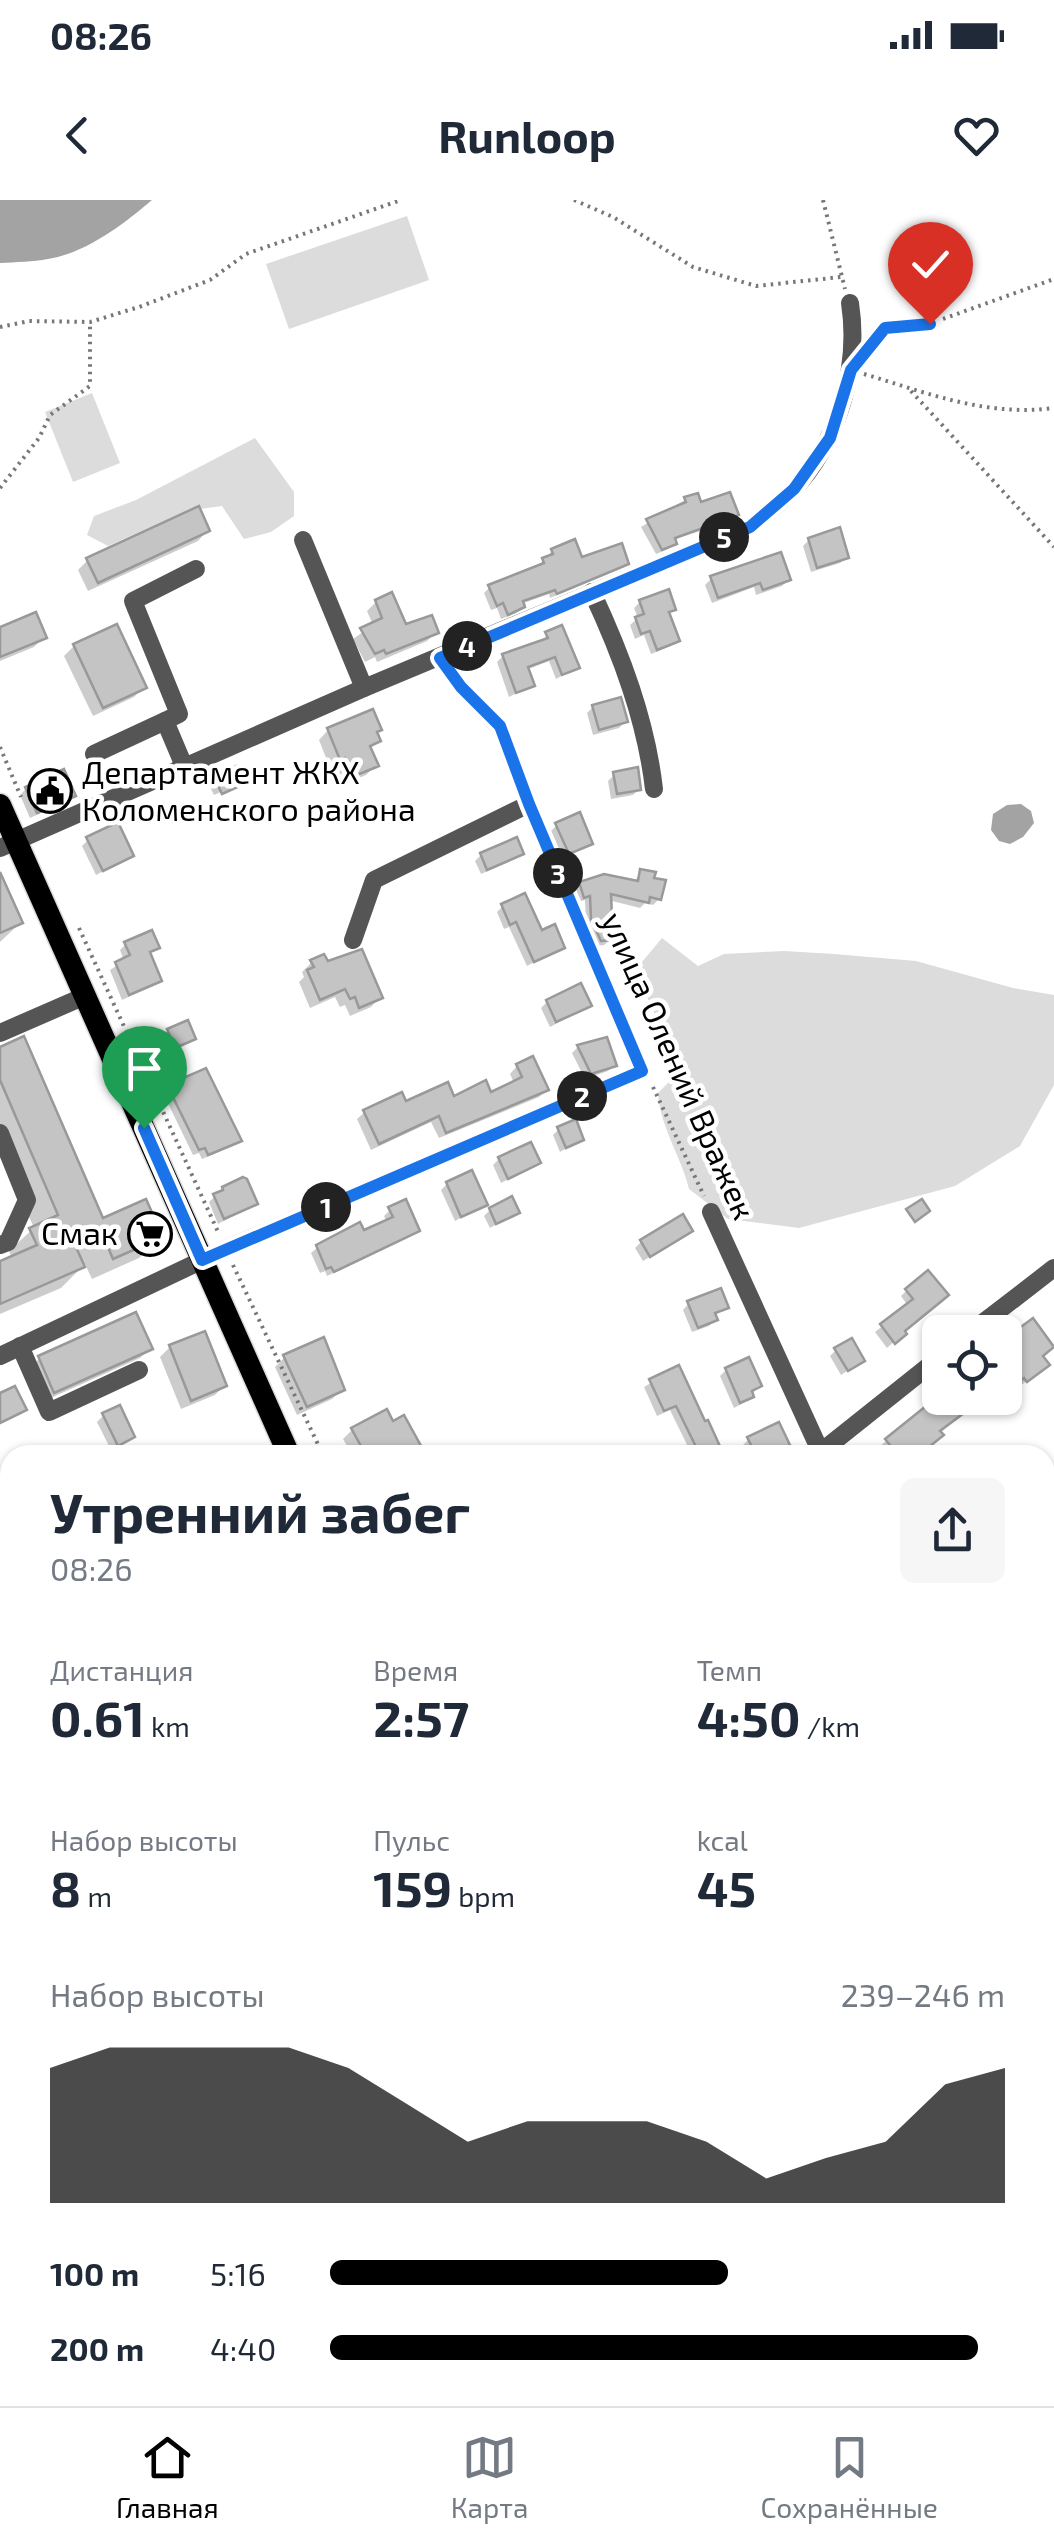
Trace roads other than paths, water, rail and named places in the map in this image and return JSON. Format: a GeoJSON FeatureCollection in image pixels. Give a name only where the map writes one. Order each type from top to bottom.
{"type":"FeatureCollection","features":[{"type":"Feature","properties":{"kind":"main road"},"geometry":{"type":"LineString","coordinates":[[11,801],[8,844],[85,996],[285,1445]]}},
{"type":"Feature","properties":{"kind":"street"},"geometry":{"type":"LineString","coordinates":[[8,844],[364,688],[750,527],[794,489],[830,438],[851,370],[854,328],[850,303]]}},
{"type":"Feature","properties":{"kind":"street"},"geometry":{"type":"LineString","coordinates":[[304,540],[364,688]]}},
{"type":"Feature","properties":{"kind":"street"},"geometry":{"type":"LineString","coordinates":[[94,754],[179,714],[133,601],[196,569]]}},
{"type":"Feature","properties":{"kind":"street"},"geometry":{"type":"LineString","coordinates":[[592,592],[619,650],[650,756],[654,788]]}},
{"type":"Feature","properties":{"kind":"street","name":"улица Олений Вражек"},"geometry":{"type":"LineString","coordinates":[[440,658],[461,687],[500,726],[609,992]]}},
{"type":"Feature","properties":{"kind":"street"},"geometry":{"type":"LineString","coordinates":[[165,721],[184,766]]}},
{"type":"Feature","properties":{"kind":"street"},"geometry":{"type":"LineString","coordinates":[[353,940],[374,880],[529,804]]}},
{"type":"Feature","properties":{"kind":"street"},"geometry":{"type":"LineString","coordinates":[[0,1033],[85,996]]}},
{"type":"Feature","properties":{"kind":"street"},"geometry":{"type":"LineString","coordinates":[[0,1356],[226,1249],[642,1071]]}},
{"type":"Feature","properties":{"kind":"street"},"geometry":{"type":"LineString","coordinates":[[0,1134],[27,1200],[8,1242],[0,1245]]}},
{"type":"Feature","properties":{"kind":"street","name":"улица Олений Вражек"},"geometry":{"type":"LineString","coordinates":[[711,1212],[816,1445]]}},
{"type":"Feature","properties":{"kind":"street"},"geometry":{"type":"LineString","coordinates":[[993,1315],[1054,1268]]}},
{"type":"Feature","properties":{"kind":"street"},"geometry":{"type":"LineString","coordinates":[[20,1346],[48,1412],[139,1370]]}},
{"type":"Feature","properties":{"kind":"street"},"geometry":{"type":"LineString","coordinates":[[831,1445],[922,1372]]}},
{"type":"Feature","properties":{"kind":"place","name":"Департамент ЖКХ Коломенского района"},"geometry":{"type":"Point","coordinates":[50,791]}},
{"type":"Feature","properties":{"kind":"place","name":"Смак"},"geometry":{"type":"Point","coordinates":[150,1234]}}]}
